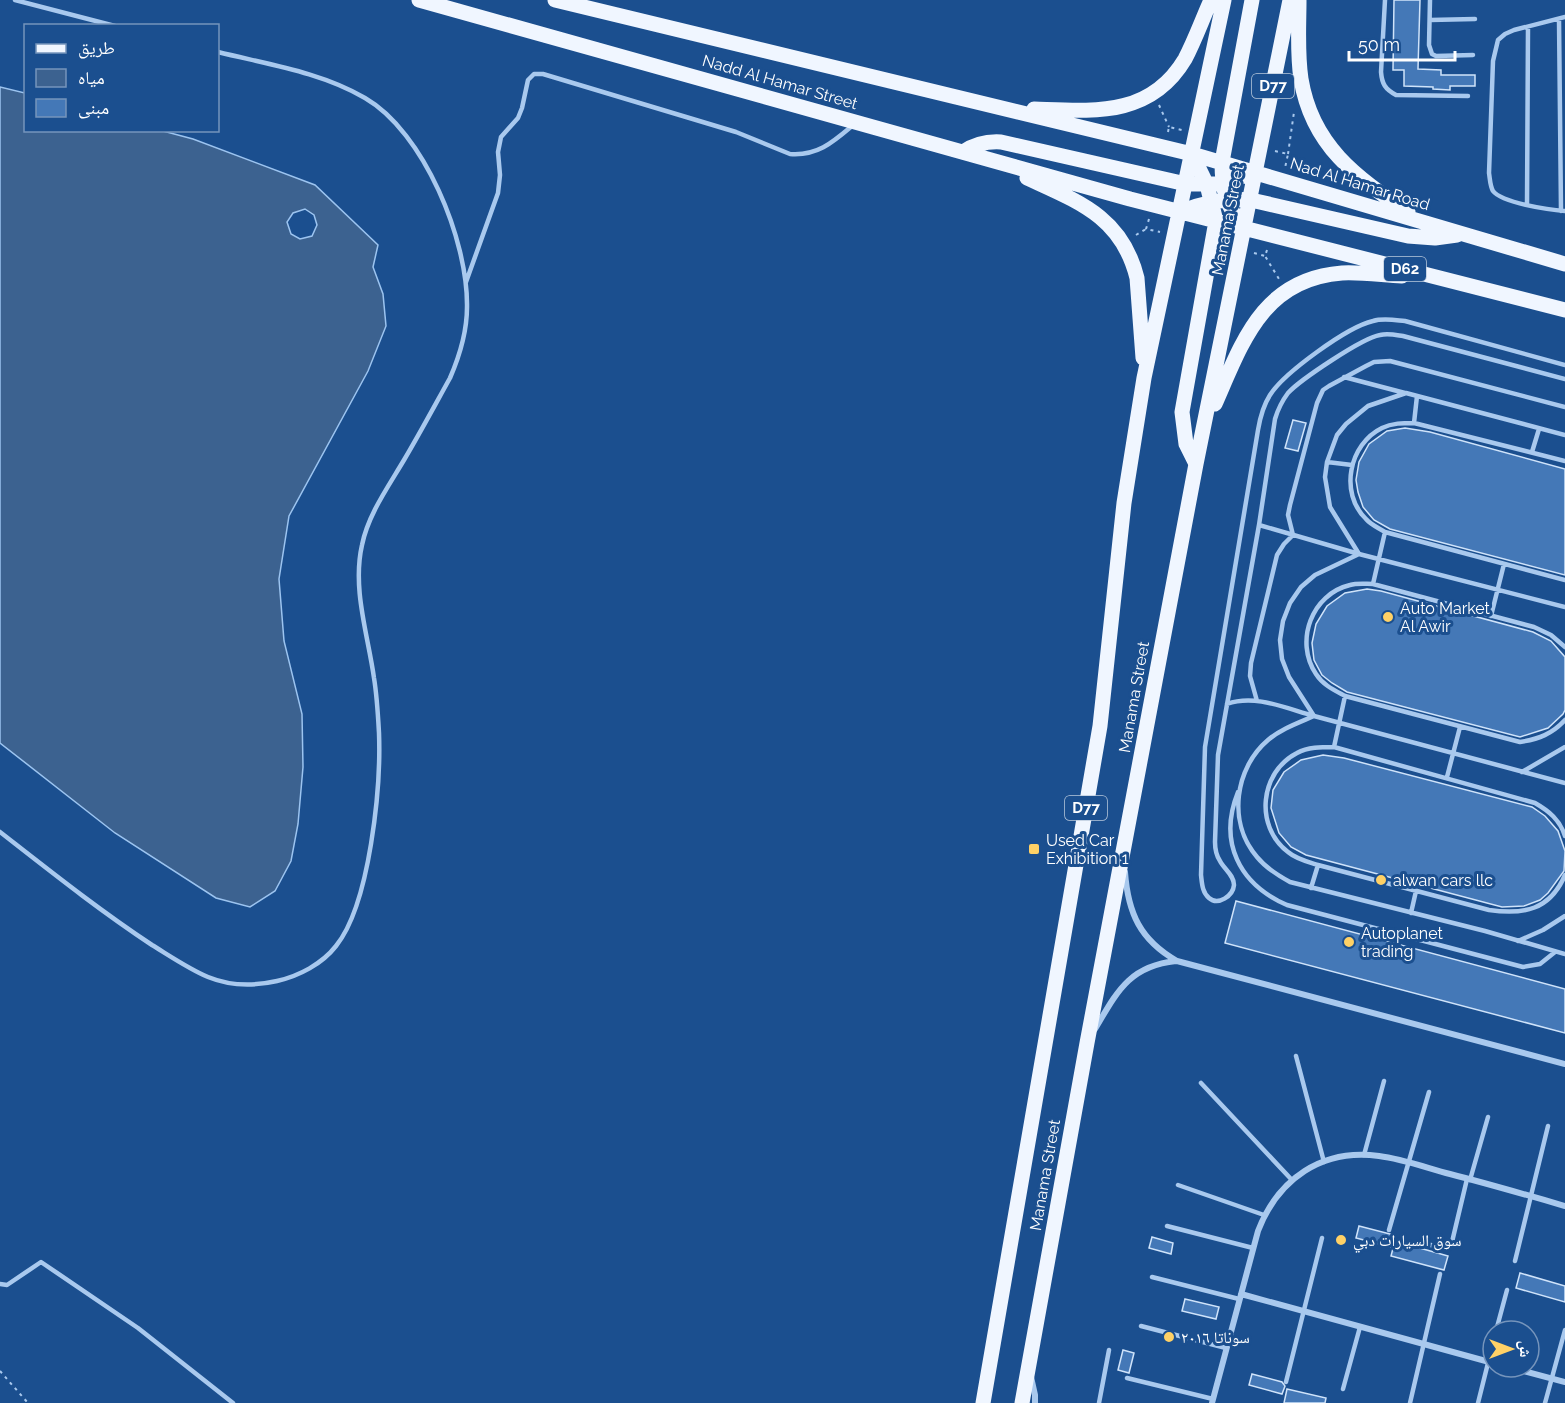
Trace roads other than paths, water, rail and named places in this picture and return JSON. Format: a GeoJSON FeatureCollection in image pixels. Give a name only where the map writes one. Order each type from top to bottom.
{"type":"FeatureCollection","features":[{"type":"Feature","properties":{"kind":"main road","name":"Nadd Al Hamar Street"},"geometry":{"type":"LineString","coordinates":[[419,0],[1180,212]]}},
{"type":"Feature","properties":{"kind":"main road","name":"Nadd Al Hamar Street"},"geometry":{"type":"LineString","coordinates":[[555,0],[1143,142]]}},
{"type":"Feature","properties":{"kind":"main road"},"geometry":{"type":"LineString","coordinates":[[998,107],[1104,110],[1130,104],[1153,93],[1175,73],[1183,61],[1211,0]]}},
{"type":"Feature","properties":{"kind":"main road","name":"Manama Street"},"geometry":{"type":"LineString","coordinates":[[983,1403],[1100,726],[1124,503],[1144,378],[1224,0]]}},
{"type":"Feature","properties":{"kind":"main road"},"geometry":{"type":"LineString","coordinates":[[1196,464],[1186,444],[1182,412],[1216,221],[1217,192],[1222,162],[1252,0]]}},
{"type":"Feature","properties":{"kind":"main road","name":"Manama Street"},"geometry":{"type":"LineString","coordinates":[[1022,1403],[1202,432],[1290,0]]}},
{"type":"Feature","properties":{"kind":"main road"},"geometry":{"type":"LineString","coordinates":[[1299,0],[1300,70],[1305,96],[1325,141],[1344,165],[1368,185],[1420,221]]}},
{"type":"Feature","properties":{"kind":"main road"},"geometry":{"type":"LineString","coordinates":[[963,152],[981,143],[1001,142],[1408,236],[1436,238],[1463,234]]}},
{"type":"Feature","properties":{"kind":"main road","name":"Nad Al Hamar Road"},"geometry":{"type":"LineString","coordinates":[[1143,142],[1222,162],[1565,264]]}},
{"type":"Feature","properties":{"kind":"main road"},"geometry":{"type":"LineString","coordinates":[[1192,154],[1233,215],[1245,228]]}},
{"type":"Feature","properties":{"kind":"main road"},"geometry":{"type":"LineString","coordinates":[[986,159],[1093,210],[1119,236],[1129,253],[1137,278],[1144,378]]}},
{"type":"Feature","properties":{"kind":"main road"},"geometry":{"type":"LineString","coordinates":[[1180,212],[1255,172]]}},
{"type":"Feature","properties":{"kind":"main road","name":"D62"},"geometry":{"type":"LineString","coordinates":[[1180,212],[1565,310]]}},
{"type":"Feature","properties":{"kind":"main road"},"geometry":{"type":"LineString","coordinates":[[1202,432],[1246,335],[1263,310],[1286,291],[1313,279],[1342,273],[1437,277]]}},
{"type":"Feature","properties":{"kind":"street"},"geometry":{"type":"LineString","coordinates":[[1124,851],[1127,890],[1137,922],[1150,940],[1167,956],[1177,961],[1565,1064]]}},
{"type":"Feature","properties":{"kind":"street"},"geometry":{"type":"LineString","coordinates":[[1087,1043],[1110,1001],[1124,984],[1142,970],[1153,965],[1177,961]]}},
{"type":"Feature","properties":{"kind":"street"},"geometry":{"type":"LineString","coordinates":[[1212,1401],[1264,1215],[1291,1179],[1324,1162],[1345,1156],[1379,1156],[1565,1206]]}},
{"type":"Feature","properties":{"kind":"street"},"geometry":{"type":"LineString","coordinates":[[1240,1296],[1481,1359]]}},
{"type":"Feature","properties":{"kind":"street"},"geometry":{"type":"LineString","coordinates":[[1029,1371],[1035,1403]]}},
{"type":"Feature","properties":{"kind":"street"},"geometry":{"type":"LineString","coordinates":[[1541,1376],[1565,1382]]}},
{"type":"Feature","properties":{"kind":"lane"},"geometry":{"type":"LineString","coordinates":[[15,0],[108,24]]}},
{"type":"Feature","properties":{"kind":"lane"},"geometry":{"type":"LineString","coordinates":[[1385,0],[1381,72],[1382,82],[1387,90],[1396,95],[1468,96]]}},
{"type":"Feature","properties":{"kind":"lane"},"geometry":{"type":"LineString","coordinates":[[1430,0],[1429,45],[1432,54],[1436,56],[1473,55]]}},
{"type":"Feature","properties":{"kind":"lane"},"geometry":{"type":"LineString","coordinates":[[1562,18],[1563,211],[1497,195],[1492,189],[1489,173],[1495,49],[1498,40],[1505,34],[1562,18]]}},
{"type":"Feature","properties":{"kind":"lane"},"geometry":{"type":"LineString","coordinates":[[1430,20],[1475,20]]}},
{"type":"Feature","properties":{"kind":"lane"},"geometry":{"type":"LineString","coordinates":[[1527,204],[1528,27]]}},
{"type":"Feature","properties":{"kind":"lane"},"geometry":{"type":"LineString","coordinates":[[0,832],[104,913],[186,966],[210,978],[236,985],[264,984],[291,978],[315,965],[336,947],[350,924],[359,898],[370,844],[377,790],[379,736],[375,681],[360,600],[358,572],[362,544],[372,517],[450,378],[465,332],[467,308],[465,283],[459,252],[439,193],[426,164],[410,139],[390,116],[366,98],[339,85],[219,51]]}},
{"type":"Feature","properties":{"kind":"lane"},"geometry":{"type":"LineString","coordinates":[[465,283],[498,194],[501,137],[518,118],[528,80],[534,74],[543,74],[736,132],[790,154],[819,151],[856,122]]}},
{"type":"Feature","properties":{"kind":"lane"},"geometry":{"type":"LineString","coordinates":[[1565,365],[1405,321],[1374,320],[1347,332],[1292,372],[1268,397],[1261,413],[1205,747],[1200,875],[1202,886],[1212,900],[1227,898],[1234,885],[1232,877],[1216,852],[1218,755],[1259,525],[1275,418],[1280,405],[1289,392],[1300,383],[1368,338],[1392,334],[1565,380]]}},
{"type":"Feature","properties":{"kind":"lane"},"geometry":{"type":"LineString","coordinates":[[1293,535],[1288,515],[1290,505],[1317,403],[1323,390],[1374,362],[1390,361],[1565,407]]}},
{"type":"Feature","properties":{"kind":"lane"},"geometry":{"type":"LineString","coordinates":[[1344,378],[1565,435]]}},
{"type":"Feature","properties":{"kind":"lane"},"geometry":{"type":"LineString","coordinates":[[1359,554],[1330,507],[1326,492],[1327,462],[1337,435],[1356,414],[1375,403],[1406,393]]}},
{"type":"Feature","properties":{"kind":"lane"},"geometry":{"type":"LineString","coordinates":[[1414,423],[1417,396]]}},
{"type":"Feature","properties":{"kind":"lane"},"geometry":{"type":"LineString","coordinates":[[1565,460],[1414,423],[1398,423],[1382,428],[1368,437],[1358,450],[1352,465],[1350,480],[1357,508],[1366,520],[1385,532],[1565,580]]}},
{"type":"Feature","properties":{"kind":"lane"},"geometry":{"type":"LineString","coordinates":[[1532,452],[1539,429]]}},
{"type":"Feature","properties":{"kind":"lane"},"geometry":{"type":"LineString","coordinates":[[1327,462],[1352,465]]}},
{"type":"Feature","properties":{"kind":"lane"},"geometry":{"type":"LineString","coordinates":[[1259,525],[1359,554],[1565,607]]}},
{"type":"Feature","properties":{"kind":"lane"},"geometry":{"type":"LineString","coordinates":[[1373,584],[1385,532]]}},
{"type":"Feature","properties":{"kind":"lane"},"geometry":{"type":"LineString","coordinates":[[1257,700],[1250,676],[1251,663],[1277,555],[1293,535]]}},
{"type":"Feature","properties":{"kind":"lane"},"geometry":{"type":"LineString","coordinates":[[1314,716],[1289,677],[1282,659],[1280,640],[1283,621],[1300,587],[1315,575],[1359,554]]}},
{"type":"Feature","properties":{"kind":"lane"},"geometry":{"type":"LineString","coordinates":[[1491,616],[1504,564]]}},
{"type":"Feature","properties":{"kind":"lane"},"geometry":{"type":"LineString","coordinates":[[1565,647],[1551,635],[1534,627],[1373,584],[1350,585],[1322,600],[1307,628],[1306,644],[1309,660],[1316,674],[1327,686],[1345,696],[1520,742],[1538,739],[1555,730],[1565,720]]}},
{"type":"Feature","properties":{"kind":"lane"},"geometry":{"type":"LineString","coordinates":[[1334,747],[1345,696]]}},
{"type":"Feature","properties":{"kind":"lane"},"geometry":{"type":"LineString","coordinates":[[1227,704],[1246,699],[1257,700],[1563,782],[1565,789]]}},
{"type":"Feature","properties":{"kind":"lane"},"geometry":{"type":"LineString","coordinates":[[1314,716],[1269,739],[1254,754],[1233,806],[1230,823],[1234,850],[1245,874],[1256,888],[1287,906],[1523,967],[1540,964],[1555,952]]}},
{"type":"Feature","properties":{"kind":"lane"},"geometry":{"type":"LineString","coordinates":[[1447,777],[1460,727]]}},
{"type":"Feature","properties":{"kind":"lane"},"geometry":{"type":"LineString","coordinates":[[1565,836],[1547,810],[1535,803],[1334,747],[1314,747],[1298,752],[1284,762],[1273,775],[1267,791],[1265,808],[1268,824],[1276,840],[1287,852],[1318,865],[1489,910],[1516,913],[1542,904],[1553,895],[1565,875]]}},
{"type":"Feature","properties":{"kind":"lane"},"geometry":{"type":"LineString","coordinates":[[1522,772],[1565,747]]}},
{"type":"Feature","properties":{"kind":"lane"},"geometry":{"type":"LineString","coordinates":[[1239,789],[1239,817],[1244,837],[1256,856],[1271,871],[1290,882],[1565,954]]}},
{"type":"Feature","properties":{"kind":"lane"},"geometry":{"type":"LineString","coordinates":[[1311,888],[1318,865]]}},
{"type":"Feature","properties":{"kind":"lane"},"geometry":{"type":"LineString","coordinates":[[1411,913],[1416,891]]}},
{"type":"Feature","properties":{"kind":"lane"},"geometry":{"type":"LineString","coordinates":[[1518,941],[1543,930],[1565,916]]}},
{"type":"Feature","properties":{"kind":"lane"},"geometry":{"type":"LineString","coordinates":[[1296,1056],[1324,1162]]}},
{"type":"Feature","properties":{"kind":"lane"},"geometry":{"type":"LineString","coordinates":[[1364,1155],[1384,1081]]}},
{"type":"Feature","properties":{"kind":"lane"},"geometry":{"type":"LineString","coordinates":[[1201,1083],[1291,1179]]}},
{"type":"Feature","properties":{"kind":"lane"},"geometry":{"type":"LineString","coordinates":[[1389,1230],[1429,1092]]}},
{"type":"Feature","properties":{"kind":"lane"},"geometry":{"type":"LineString","coordinates":[[1424,1244],[1447,1247],[1452,1242],[1488,1117]]}},
{"type":"Feature","properties":{"kind":"lane"},"geometry":{"type":"LineString","coordinates":[[1515,1261],[1548,1126]]}},
{"type":"Feature","properties":{"kind":"lane"},"geometry":{"type":"LineString","coordinates":[[1178,1185],[1264,1215]]}},
{"type":"Feature","properties":{"kind":"lane"},"geometry":{"type":"LineString","coordinates":[[1167,1226],[1253,1248]]}},
{"type":"Feature","properties":{"kind":"lane"},"geometry":{"type":"LineString","coordinates":[[1286,1382],[1322,1238]]}},
{"type":"Feature","properties":{"kind":"lane"},"geometry":{"type":"LineString","coordinates":[[0,1284],[7,1285],[41,1262],[138,1328],[232,1403]]}},
{"type":"Feature","properties":{"kind":"lane"},"geometry":{"type":"LineString","coordinates":[[1410,1403],[1440,1274]]}},
{"type":"Feature","properties":{"kind":"lane"},"geometry":{"type":"LineString","coordinates":[[1152,1276],[1240,1296]]}},
{"type":"Feature","properties":{"kind":"lane"},"geometry":{"type":"LineString","coordinates":[[1499,1319],[1506,1290]]}},
{"type":"Feature","properties":{"kind":"lane"},"geometry":{"type":"LineString","coordinates":[[1141,1326],[1226,1348]]}},
{"type":"Feature","properties":{"kind":"lane"},"geometry":{"type":"LineString","coordinates":[[1343,1389],[1360,1327]]}},
{"type":"Feature","properties":{"kind":"lane"},"geometry":{"type":"LineString","coordinates":[[1545,1403],[1565,1330]]}},
{"type":"Feature","properties":{"kind":"lane"},"geometry":{"type":"LineString","coordinates":[[1099,1403],[1109,1350]]}},
{"type":"Feature","properties":{"kind":"lane"},"geometry":{"type":"LineString","coordinates":[[1127,1378],[1212,1401]]}},
{"type":"Feature","properties":{"kind":"lane"},"geometry":{"type":"LineString","coordinates":[[1478,1403],[1486,1379]]}},
{"type":"Feature","properties":{"kind":"water"},"geometry":{"type":"Polygon","coordinates":[[[0,87],[24,93],[24,132],[167,132],[193,139],[315,185],[378,245],[373,267],[383,294],[386,326],[368,371],[289,516],[279,579],[284,641],[302,714],[303,767],[298,824],[291,861],[275,891],[250,907],[216,898],[115,833],[0,743],[0,87]],[[305,209],[293,213],[287,222],[291,234],[300,239],[312,236],[317,225],[314,215],[305,209]]]}},
{"type":"Feature","properties":{"kind":"place","name":"Auto Market Al Awir"},"geometry":{"type":"Point","coordinates":[1388,617]}},
{"type":"Feature","properties":{"kind":"place","name":"Used Car Exhibition 1"},"geometry":{"type":"Point","coordinates":[1034,849]}},
{"type":"Feature","properties":{"kind":"place","name":"alwan cars llc"},"geometry":{"type":"Point","coordinates":[1381,880]}},
{"type":"Feature","properties":{"kind":"place","name":"Autoplanet trading"},"geometry":{"type":"Point","coordinates":[1349,942]}},
{"type":"Feature","properties":{"kind":"place","name":"سوق السيارات دبي"},"geometry":{"type":"Point","coordinates":[1341,1240]}},
{"type":"Feature","properties":{"kind":"place","name":"سوناتا ٢٠١٦"},"geometry":{"type":"Point","coordinates":[1169,1337]}}]}
